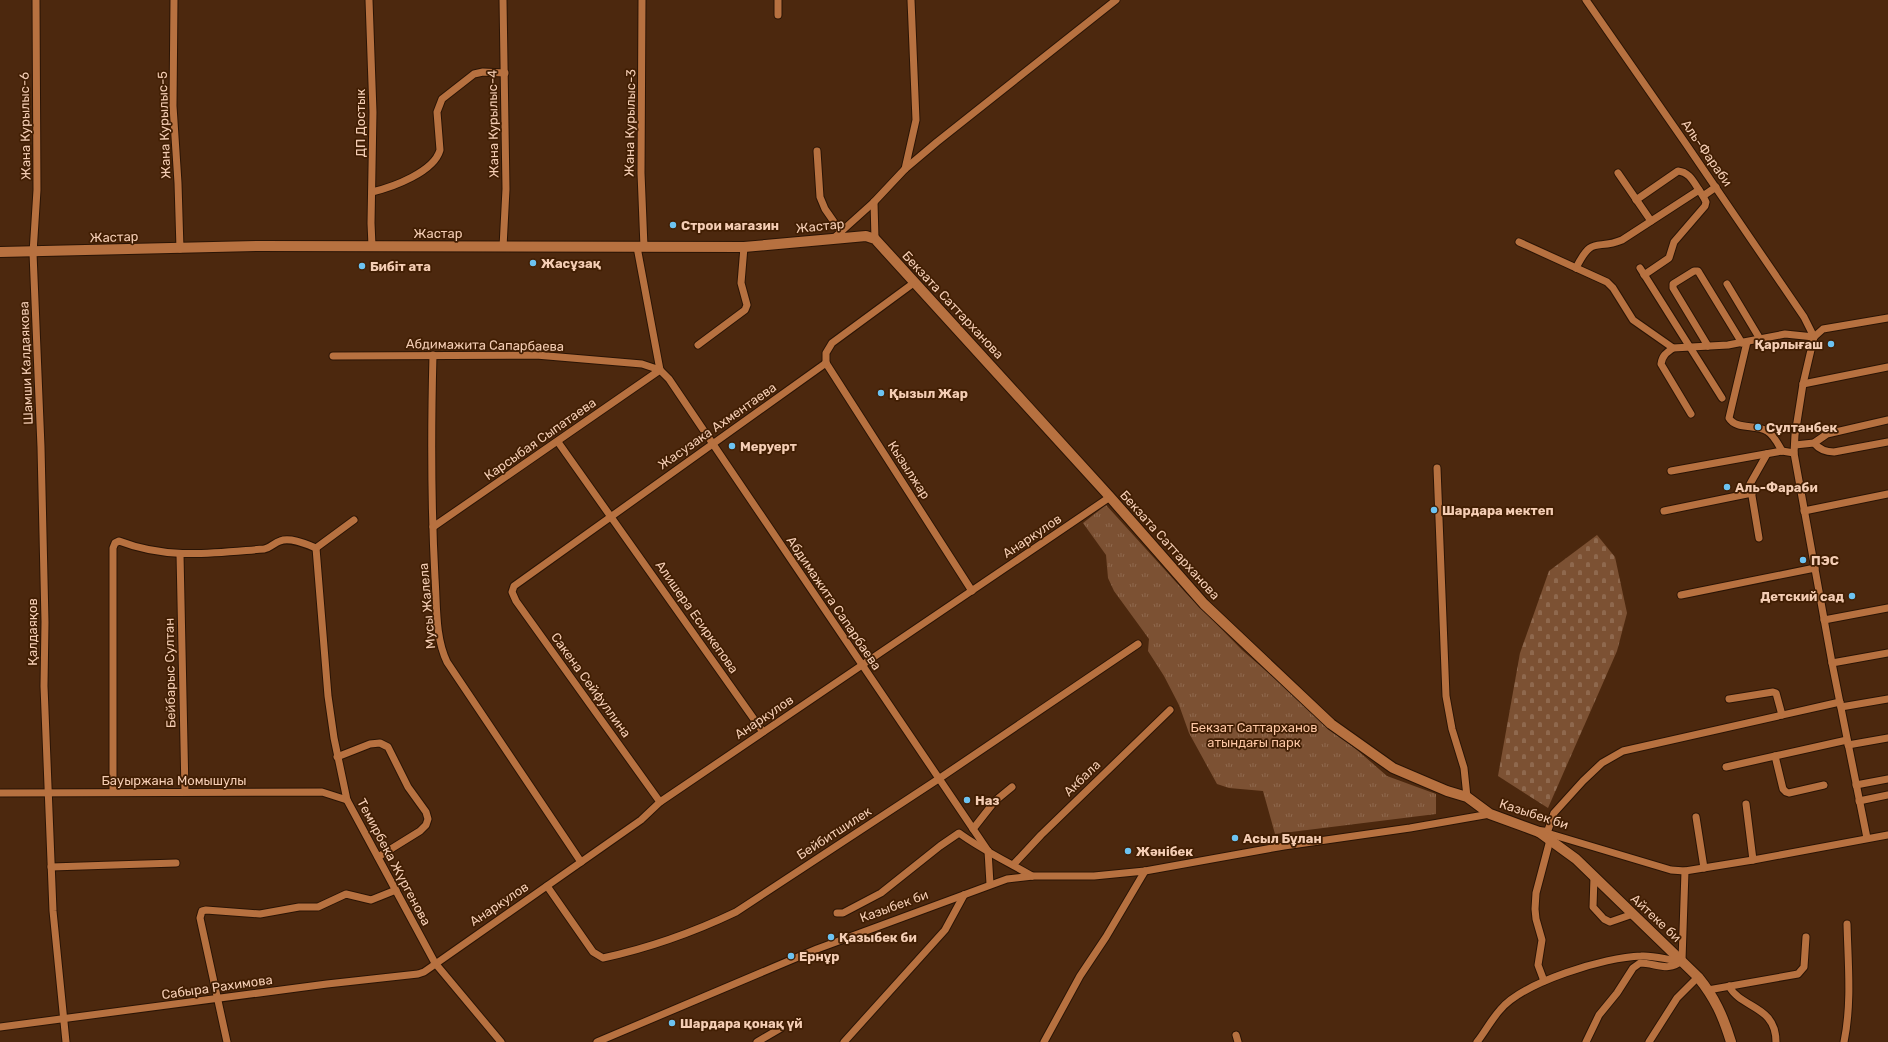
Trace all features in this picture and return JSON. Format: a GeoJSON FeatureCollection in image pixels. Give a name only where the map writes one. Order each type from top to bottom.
{"type":"FeatureCollection","features":[{"type":"Feature","properties":{"kind":"street","name":"Жана Курылыс-6"},"geometry":{"type":"LineString","coordinates":[[33,253],[37,190],[36,0]]}},
{"type":"Feature","properties":{"kind":"street","name":"Жана Курылыс-5"},"geometry":{"type":"LineString","coordinates":[[174,0],[173,106],[178,183],[180,248]]}},
{"type":"Feature","properties":{"kind":"street","name":"ДП Достык"},"geometry":{"type":"LineString","coordinates":[[370,0],[373,112],[372,246]]}},
{"type":"Feature","properties":{"kind":"street","name":"Жана Курылыс-4"},"geometry":{"type":"LineString","coordinates":[[503,0],[506,189],[503,247]]}},
{"type":"Feature","properties":{"kind":"street","name":"Жана Курылыс-3"},"geometry":{"type":"LineString","coordinates":[[641,247],[642,0]]}},
{"type":"Feature","properties":{"kind":"street"},"geometry":{"type":"LineString","coordinates":[[778,0],[778,15]]}},
{"type":"Feature","properties":{"kind":"street"},"geometry":{"type":"LineString","coordinates":[[905,169],[916,120],[912,0]]}},
{"type":"Feature","properties":{"kind":"street"},"geometry":{"type":"LineString","coordinates":[[817,151],[820,197],[837,235],[874,202],[905,169],[1116,0]]}},
{"type":"Feature","properties":{"kind":"street","name":"Аль-Фараби"},"geometry":{"type":"LineString","coordinates":[[1586,0],[1804,317],[1814,337]]}},
{"type":"Feature","properties":{"kind":"street"},"geometry":{"type":"LineString","coordinates":[[372,192],[408,180],[432,163],[438,156],[440,150],[437,112],[442,99],[474,74],[483,72],[505,73]]}},
{"type":"Feature","properties":{"kind":"street"},"geometry":{"type":"LineString","coordinates":[[1636,200],[1678,171],[1689,175],[1706,202],[1705,206],[1674,242],[1669,258],[1644,275]]}},
{"type":"Feature","properties":{"kind":"street"},"geometry":{"type":"LineString","coordinates":[[1618,173],[1651,221]]}},
{"type":"Feature","properties":{"kind":"street"},"geometry":{"type":"LineString","coordinates":[[1703,196],[1716,187]]}},
{"type":"Feature","properties":{"kind":"street"},"geometry":{"type":"LineString","coordinates":[[1576,268],[1583,253],[1593,245],[1615,243],[1699,190]]}},
{"type":"Feature","properties":{"kind":"street"},"geometry":{"type":"LineString","coordinates":[[874,202],[875,239]]}},
{"type":"Feature","properties":{"kind":"street","name":"Жастар"},"geometry":{"type":"LineString","coordinates":[[0,252],[33,253],[257,246],[744,247],[837,235],[866,236],[875,239]]}},
{"type":"Feature","properties":{"kind":"street","name":"Бекзата Саттарханова"},"geometry":{"type":"LineString","coordinates":[[875,239],[1110,497],[1204,604],[1331,724],[1393,768],[1447,791],[1467,797],[1490,814]]}},
{"type":"Feature","properties":{"kind":"street"},"geometry":{"type":"LineString","coordinates":[[1519,242],[1607,282],[1613,288],[1633,320],[1672,348]]}},
{"type":"Feature","properties":{"kind":"street"},"geometry":{"type":"LineString","coordinates":[[641,247],[660,370]]}},
{"type":"Feature","properties":{"kind":"street"},"geometry":{"type":"LineString","coordinates":[[698,345],[745,310],[747,305],[741,283],[744,247]]}},
{"type":"Feature","properties":{"kind":"street","name":"Шамши Калдаякова"},"geometry":{"type":"LineString","coordinates":[[33,253],[42,472]]}},
{"type":"Feature","properties":{"kind":"street"},"geometry":{"type":"LineString","coordinates":[[1640,268],[1722,398]]}},
{"type":"Feature","properties":{"kind":"street"},"geometry":{"type":"LineString","coordinates":[[1708,346],[1673,288],[1673,284],[1694,271],[1698,271],[1744,343],[1729,418],[1735,424],[1763,429],[1769,432],[1782,451]]}},
{"type":"Feature","properties":{"kind":"street"},"geometry":{"type":"LineString","coordinates":[[826,363],[826,353],[832,343],[915,282]]}},
{"type":"Feature","properties":{"kind":"street"},"geometry":{"type":"LineString","coordinates":[[1727,284],[1760,339]]}},
{"type":"Feature","properties":{"kind":"street"},"geometry":{"type":"LineString","coordinates":[[1867,838],[1832,663],[1794,452],[1803,384],[1814,337],[1823,329],[1888,318]]}},
{"type":"Feature","properties":{"kind":"street"},"geometry":{"type":"LineString","coordinates":[[1691,414],[1661,364],[1662,358],[1672,348],[1744,343],[1785,334],[1814,337]]}},
{"type":"Feature","properties":{"kind":"street","name":"Мусы Жалела"},"geometry":{"type":"LineString","coordinates":[[433,355],[431,449],[432,527],[438,634],[443,654],[581,862]]}},
{"type":"Feature","properties":{"kind":"street","name":"Абдимажита Сапарбаева"},"geometry":{"type":"LineString","coordinates":[[333,356],[536,355],[642,364],[660,370],[669,378],[861,665],[940,778],[988,851]]}},
{"type":"Feature","properties":{"kind":"street","name":"Жасузака Ахментаева"},"geometry":{"type":"LineString","coordinates":[[520,580],[713,445],[826,363]]}},
{"type":"Feature","properties":{"kind":"street","name":"Кызылжар"},"geometry":{"type":"LineString","coordinates":[[826,363],[972,590]]}},
{"type":"Feature","properties":{"kind":"street"},"geometry":{"type":"LineString","coordinates":[[1803,384],[1888,366]]}},
{"type":"Feature","properties":{"kind":"street","name":"Карсыбая Сыпатаева"},"geometry":{"type":"LineString","coordinates":[[432,527],[558,442],[660,370]]}},
{"type":"Feature","properties":{"kind":"street"},"geometry":{"type":"LineString","coordinates":[[1795,445],[1814,443],[1827,434],[1888,420]]}},
{"type":"Feature","properties":{"kind":"street","name":"Алишера Есиркепова"},"geometry":{"type":"LineString","coordinates":[[558,442],[763,732]]}},
{"type":"Feature","properties":{"kind":"street"},"geometry":{"type":"LineString","coordinates":[[1814,443],[1828,452],[1834,452],[1888,442]]}},
{"type":"Feature","properties":{"kind":"street"},"geometry":{"type":"LineString","coordinates":[[1671,471],[1782,451],[1794,452]]}},
{"type":"Feature","properties":{"kind":"street"},"geometry":{"type":"LineString","coordinates":[[1759,538],[1751,480],[1767,454]]}},
{"type":"Feature","properties":{"kind":"street"},"geometry":{"type":"LineString","coordinates":[[1437,468],[1446,696],[1452,729],[1464,768],[1467,797]]}},
{"type":"Feature","properties":{"kind":"street","name":"Қалдаяқов"},"geometry":{"type":"LineString","coordinates":[[42,472],[47,792],[62,1019]]}},
{"type":"Feature","properties":{"kind":"street"},"geometry":{"type":"LineString","coordinates":[[1664,511],[1752,493]]}},
{"type":"Feature","properties":{"kind":"street"},"geometry":{"type":"LineString","coordinates":[[1804,511],[1888,494]]}},
{"type":"Feature","properties":{"kind":"street","name":"Анаркулов"},"geometry":{"type":"LineString","coordinates":[[435,962],[641,820],[660,802],[1110,497]]}},
{"type":"Feature","properties":{"kind":"street"},"geometry":{"type":"LineString","coordinates":[[113,792],[113,548],[115,543],[119,541],[161,552],[202,555],[236,550],[267,548],[286,540],[316,548],[354,520]]}},
{"type":"Feature","properties":{"kind":"street","name":"Темирбека Жүргенова"},"geometry":{"type":"LineString","coordinates":[[316,548],[328,696],[337,757],[347,800],[435,962],[501,1042]]}},
{"type":"Feature","properties":{"kind":"street","name":"Бейбарыс Султан"},"geometry":{"type":"LineString","coordinates":[[180,554],[185,792]]}},
{"type":"Feature","properties":{"kind":"street"},"geometry":{"type":"LineString","coordinates":[[1681,594],[1815,568]]}},
{"type":"Feature","properties":{"kind":"street","name":"Сакена Сейфуллина"},"geometry":{"type":"LineString","coordinates":[[520,580],[514,586],[512,592],[516,601],[660,802]]}},
{"type":"Feature","properties":{"kind":"street"},"geometry":{"type":"LineString","coordinates":[[1824,620],[1888,608]]}},
{"type":"Feature","properties":{"kind":"street","name":"Бейбитшилек"},"geometry":{"type":"LineString","coordinates":[[547,886],[593,952],[603,958],[614,956],[694,931],[736,912],[940,778],[1138,644]]}},
{"type":"Feature","properties":{"kind":"street"},"geometry":{"type":"LineString","coordinates":[[1832,663],[1888,653]]}},
{"type":"Feature","properties":{"kind":"street"},"geometry":{"type":"LineString","coordinates":[[1729,699],[1773,692],[1776,693],[1782,715]]}},
{"type":"Feature","properties":{"kind":"street"},"geometry":{"type":"LineString","coordinates":[[1544,981],[1538,965],[1542,940],[1536,919],[1535,909],[1545,835],[1554,813],[1583,781],[1602,763],[1623,751],[1782,715],[1888,699]]}},
{"type":"Feature","properties":{"kind":"street","name":"Акбала"},"geometry":{"type":"LineString","coordinates":[[1013,865],[1041,835],[1170,710]]}},
{"type":"Feature","properties":{"kind":"street"},"geometry":{"type":"LineString","coordinates":[[1726,767],[1775,756],[1848,743],[1888,738]]}},
{"type":"Feature","properties":{"kind":"street"},"geometry":{"type":"LineString","coordinates":[[337,757],[370,744],[380,743],[388,747],[408,787],[426,812],[428,819],[420,831],[378,856]]}},
{"type":"Feature","properties":{"kind":"street"},"geometry":{"type":"LineString","coordinates":[[1775,756],[1783,788],[1786,792],[1790,793],[1824,785]]}},
{"type":"Feature","properties":{"kind":"street"},"geometry":{"type":"LineString","coordinates":[[1856,785],[1888,779]]}},
{"type":"Feature","properties":{"kind":"street"},"geometry":{"type":"LineString","coordinates":[[974,829],[995,801],[1012,787]]}},
{"type":"Feature","properties":{"kind":"street","name":"Бауыржана Момышулы"},"geometry":{"type":"LineString","coordinates":[[0,792],[322,792],[347,800]]}},
{"type":"Feature","properties":{"kind":"street"},"geometry":{"type":"LineString","coordinates":[[1859,801],[1888,795]]}},
{"type":"Feature","properties":{"kind":"street"},"geometry":{"type":"LineString","coordinates":[[1746,804],[1753,860]]}},
{"type":"Feature","properties":{"kind":"street","name":"Казыбек би"},"geometry":{"type":"LineString","coordinates":[[597,1042],[816,948],[1007,879],[1033,876],[1094,876],[1145,871],[1284,846],[1410,828],[1490,814],[1545,835],[1671,870],[1685,871],[1888,835]]}},
{"type":"Feature","properties":{"kind":"street"},"geometry":{"type":"LineString","coordinates":[[1696,817],[1704,868]]}},
{"type":"Feature","properties":{"kind":"street"},"geometry":{"type":"LineString","coordinates":[[838,913],[843,913],[881,893],[956,834],[960,833],[973,844],[1033,876]]}},
{"type":"Feature","properties":{"kind":"street","name":"Айтеке би"},"geometry":{"type":"LineString","coordinates":[[1545,835],[1576,859],[1698,977],[1714,997],[1732,1042]]}},
{"type":"Feature","properties":{"kind":"street"},"geometry":{"type":"LineString","coordinates":[[988,851],[990,884]]}},
{"type":"Feature","properties":{"kind":"street"},"geometry":{"type":"LineString","coordinates":[[51,867],[176,863]]}},
{"type":"Feature","properties":{"kind":"street"},"geometry":{"type":"LineString","coordinates":[[1044,1042],[1080,976],[1106,937],[1145,871]]}},
{"type":"Feature","properties":{"kind":"street"},"geometry":{"type":"LineString","coordinates":[[1586,1042],[1600,1015],[1633,968],[1640,963],[1668,968],[1677,965],[1681,961],[1685,871]]}},
{"type":"Feature","properties":{"kind":"street"},"geometry":{"type":"LineString","coordinates":[[1594,877],[1593,907],[1604,919],[1610,922],[1632,914]]}},
{"type":"Feature","properties":{"kind":"street"},"geometry":{"type":"LineString","coordinates":[[227,1042],[200,918],[202,911],[206,910],[260,914],[299,907],[318,907],[346,894],[371,900],[396,890]]}},
{"type":"Feature","properties":{"kind":"street"},"geometry":{"type":"LineString","coordinates":[[844,1042],[945,930],[964,895]]}},
{"type":"Feature","properties":{"kind":"street"},"geometry":{"type":"LineString","coordinates":[[1844,1042],[1849,1018],[1846,924]]}},
{"type":"Feature","properties":{"kind":"street"},"geometry":{"type":"LineString","coordinates":[[1708,990],[1798,974],[1804,967],[1806,937]]}},
{"type":"Feature","properties":{"kind":"street"},"geometry":{"type":"LineString","coordinates":[[1477,1042],[1487,1030],[1500,1009],[1516,996],[1544,981],[1586,965],[1628,957],[1642,956],[1681,961]]}},
{"type":"Feature","properties":{"kind":"street","name":"Сабыра Рахимова"},"geometry":{"type":"LineString","coordinates":[[0,1027],[327,984],[418,974],[435,962]]}},
{"type":"Feature","properties":{"kind":"street"},"geometry":{"type":"LineString","coordinates":[[1649,1042],[1677,998],[1698,977]]}},
{"type":"Feature","properties":{"kind":"street"},"geometry":{"type":"LineString","coordinates":[[1729,986],[1734,993],[1761,1011],[1768,1018],[1776,1032],[1776,1042]]}},
{"type":"Feature","properties":{"kind":"street"},"geometry":{"type":"LineString","coordinates":[[62,1019],[66,1042]]}},
{"type":"Feature","properties":{"kind":"street"},"geometry":{"type":"LineString","coordinates":[[757,1042],[781,1028]]}},
{"type":"Feature","properties":{"kind":"green space","name":"Бекзат Саттарханов атындағы парк"},"geometry":{"type":"Polygon","coordinates":[[[1106,505],[1185,592],[1242,650],[1387,776],[1436,794],[1436,814],[1275,834],[1263,791],[1229,788],[1217,784],[1189,733],[1179,705],[1164,676],[1148,651],[1149,639],[1114,591],[1108,578],[1106,555],[1083,523],[1106,505]]]}},
{"type":"Feature","properties":{"kind":"green space"},"geometry":{"type":"Polygon","coordinates":[[[1597,535],[1615,557],[1627,613],[1617,651],[1548,808],[1498,776],[1520,653],[1549,571],[1597,535]]]}},
{"type":"Feature","properties":{"kind":"place","name":"Строи магазин"},"geometry":{"type":"Point","coordinates":[673,225]}},
{"type":"Feature","properties":{"kind":"place","name":"Жасұзақ"},"geometry":{"type":"Point","coordinates":[533,263]}},
{"type":"Feature","properties":{"kind":"place","name":"Бибіт ата"},"geometry":{"type":"Point","coordinates":[362,266]}},
{"type":"Feature","properties":{"kind":"place","name":"Қарлығаш"},"geometry":{"type":"Point","coordinates":[1831,344]}},
{"type":"Feature","properties":{"kind":"place","name":"Қызыл Жар"},"geometry":{"type":"Point","coordinates":[881,393]}},
{"type":"Feature","properties":{"kind":"place","name":"Сұлтанбек"},"geometry":{"type":"Point","coordinates":[1758,427]}},
{"type":"Feature","properties":{"kind":"place","name":"Меруерт"},"geometry":{"type":"Point","coordinates":[732,446]}},
{"type":"Feature","properties":{"kind":"place","name":"Аль-Фараби"},"geometry":{"type":"Point","coordinates":[1727,487]}},
{"type":"Feature","properties":{"kind":"place","name":"Шардара мектеп"},"geometry":{"type":"Point","coordinates":[1434,510]}},
{"type":"Feature","properties":{"kind":"place","name":"ПЭС"},"geometry":{"type":"Point","coordinates":[1803,560]}},
{"type":"Feature","properties":{"kind":"place","name":"Детский сад"},"geometry":{"type":"Point","coordinates":[1852,596]}},
{"type":"Feature","properties":{"kind":"place","name":"Наз"},"geometry":{"type":"Point","coordinates":[967,800]}},
{"type":"Feature","properties":{"kind":"place","name":"Асыл Бұлан"},"geometry":{"type":"Point","coordinates":[1235,838]}},
{"type":"Feature","properties":{"kind":"place","name":"Жәнібек"},"geometry":{"type":"Point","coordinates":[1128,851]}},
{"type":"Feature","properties":{"kind":"place","name":"Қазыбек би"},"geometry":{"type":"Point","coordinates":[831,937]}},
{"type":"Feature","properties":{"kind":"place","name":"Ернұр"},"geometry":{"type":"Point","coordinates":[791,956]}},
{"type":"Feature","properties":{"kind":"place","name":"Шардара қонақ үй"},"geometry":{"type":"Point","coordinates":[672,1023]}}]}
